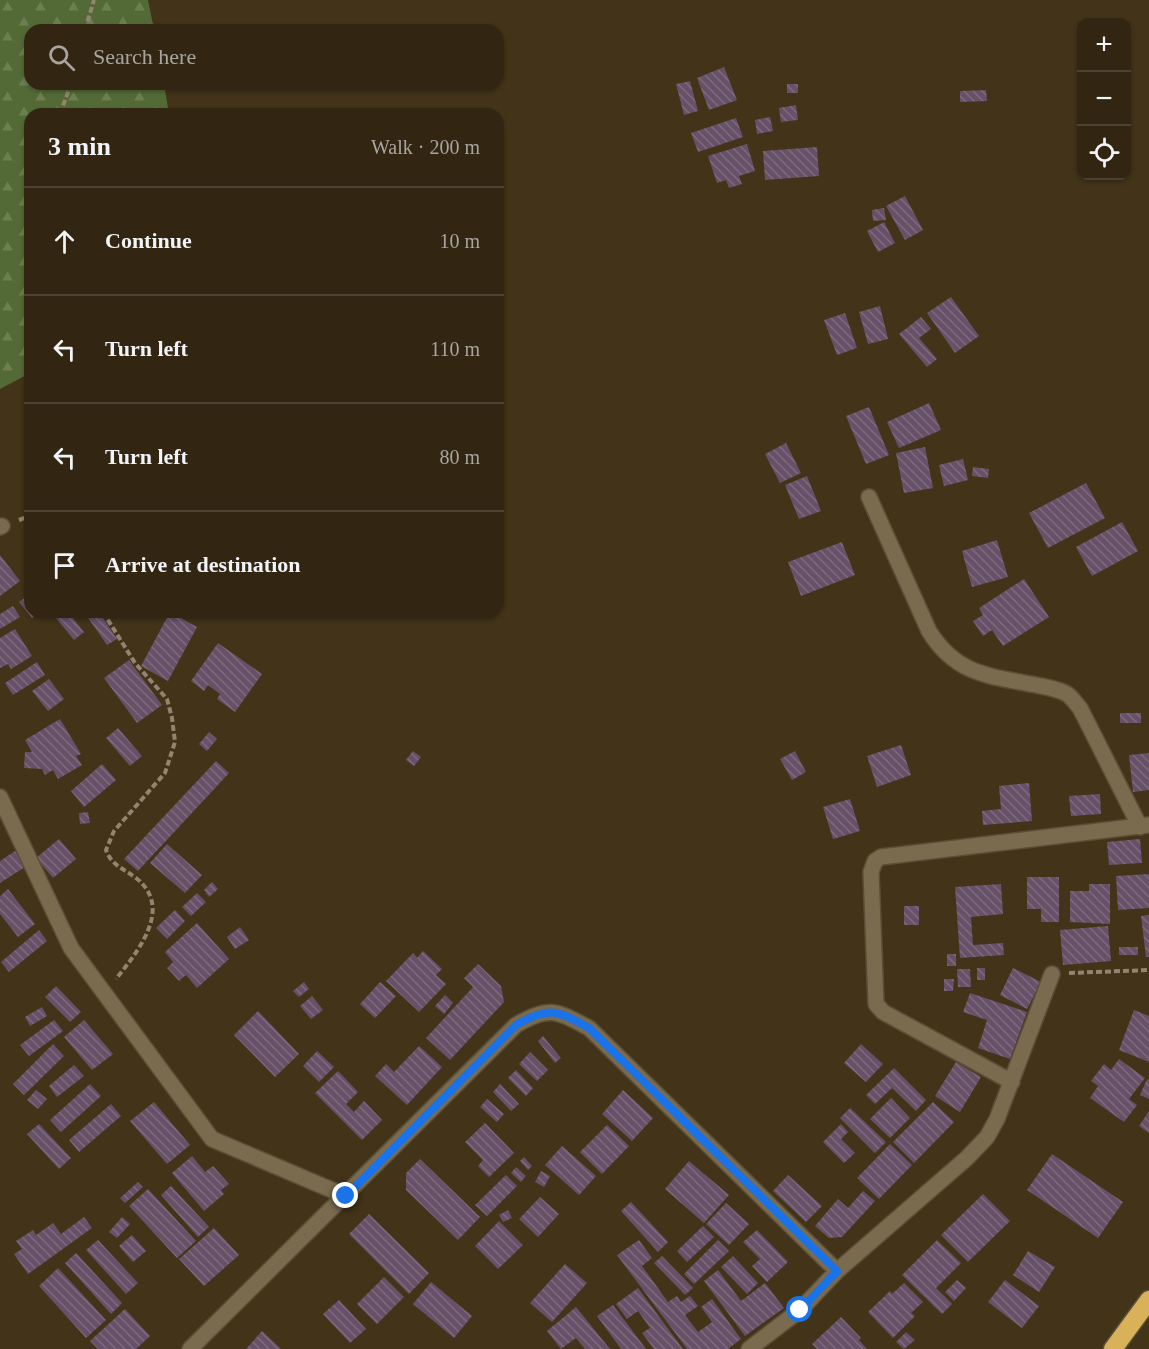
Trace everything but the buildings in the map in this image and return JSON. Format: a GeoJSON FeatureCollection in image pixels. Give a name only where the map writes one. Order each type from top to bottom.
{"type":"FeatureCollection","features":[{"type":"Feature","properties":{"kind":"highway"},"geometry":{"type":"LineString","coordinates":[[1113,1349],[1149,1300]]}},
{"type":"Feature","properties":{"kind":"street"},"geometry":{"type":"LineString","coordinates":[[869,497],[929,631],[940,649],[956,663],[976,673],[1067,694],[1080,708],[1144,826],[882,856],[875,861],[871,872],[876,1004],[883,1012],[1011,1082]]}},
{"type":"Feature","properties":{"kind":"street"},"geometry":{"type":"LineString","coordinates":[[0,797],[71,948],[212,1139],[346,1196]]}},
{"type":"Feature","properties":{"kind":"street"},"geometry":{"type":"LineString","coordinates":[[749,1349],[800,1310],[837,1271],[987,1137],[997,1119],[1052,974]]}},
{"type":"Feature","properties":{"kind":"street"},"geometry":{"type":"LineString","coordinates":[[190,1349],[516,1025],[533,1014],[557,1011],[589,1028],[837,1271]]}},
{"type":"Feature","properties":{"kind":"path"},"geometry":{"type":"LineString","coordinates":[[87,24],[94,0]]}},
{"type":"Feature","properties":{"kind":"path"},"geometry":{"type":"LineString","coordinates":[[62,108],[69,90]]}},
{"type":"Feature","properties":{"kind":"path"},"geometry":{"type":"LineString","coordinates":[[105,994],[136,954],[154,916],[154,903],[146,886],[111,862],[106,850],[114,831],[165,772],[175,742],[172,718],[166,699],[135,663],[107,618]]}},
{"type":"Feature","properties":{"kind":"path"},"geometry":{"type":"LineString","coordinates":[[1052,974],[1149,970]]}},
{"type":"Feature","properties":{"kind":"green space"},"geometry":{"type":"Polygon","coordinates":[[[0,0],[148,0],[153,24],[24,24],[24,90],[165,90],[168,108],[24,108],[24,376],[0,389],[0,0]]]}},
{"type":"Feature","properties":{"kind":"route"},"geometry":{"type":"LineString","coordinates":[[346,1196],[516,1025],[533,1014],[557,1011],[589,1028],[837,1271],[800,1310]]}}]}
